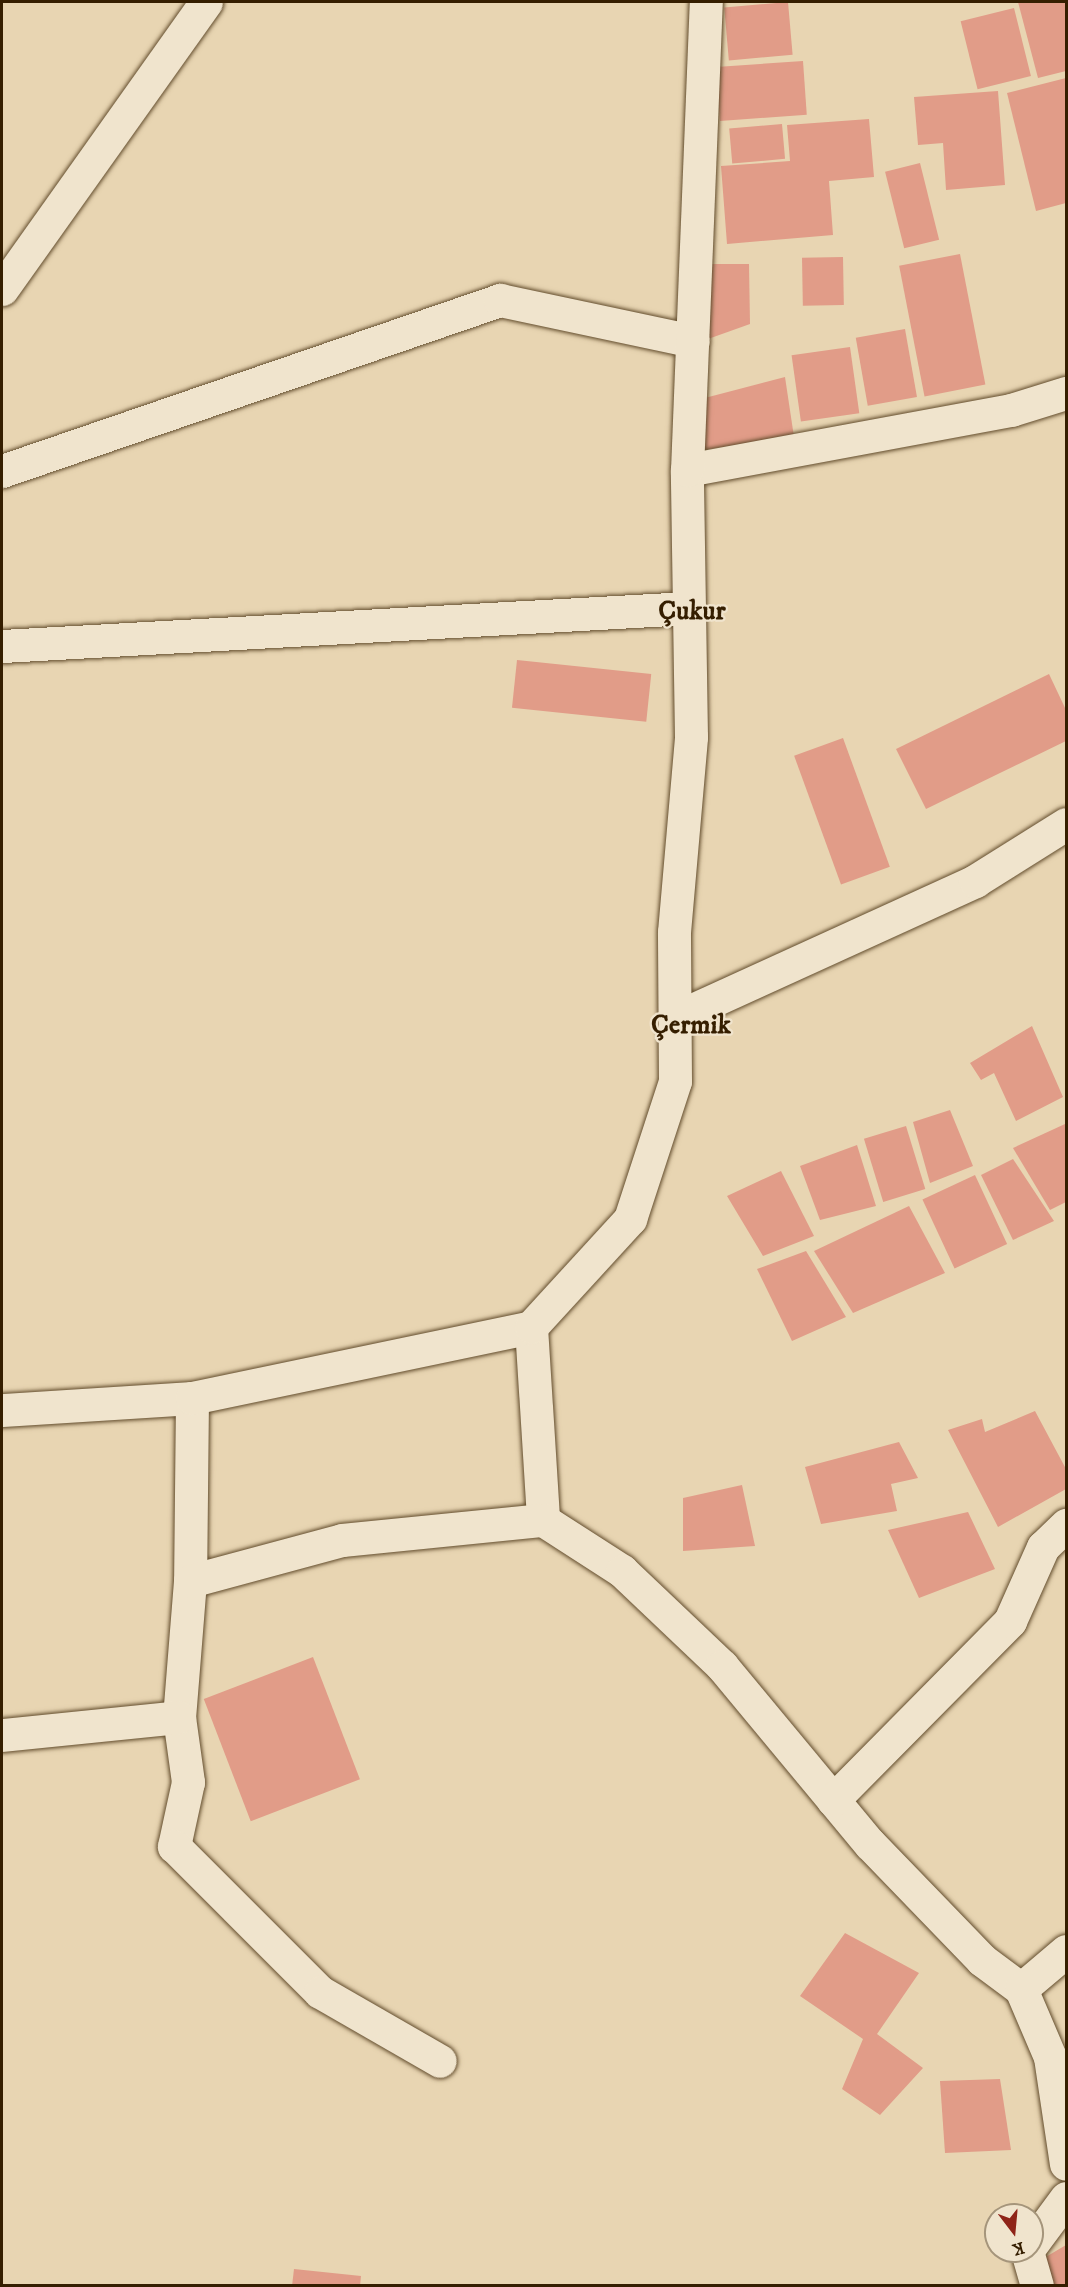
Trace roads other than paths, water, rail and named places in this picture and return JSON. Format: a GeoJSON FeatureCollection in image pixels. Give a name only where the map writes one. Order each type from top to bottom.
{"type":"FeatureCollection","features":[{"type":"Feature","properties":{"kind":"street"},"geometry":{"type":"LineString","coordinates":[[2,288],[206,2]]}},
{"type":"Feature","properties":{"kind":"street"},"geometry":{"type":"LineString","coordinates":[[2,1410],[192,1398],[531,1327],[630,1219],[675,1081],[674,932],[691,736],[687,470],[706,2]]}},
{"type":"Feature","properties":{"kind":"street"},"geometry":{"type":"LineString","coordinates":[[2,471],[500,300],[693,341]]}},
{"type":"Feature","properties":{"kind":"street"},"geometry":{"type":"LineString","coordinates":[[687,470],[1011,410],[1066,393]]}},
{"type":"Feature","properties":{"kind":"street"},"geometry":{"type":"LineString","coordinates":[[2,646],[689,608]]}},
{"type":"Feature","properties":{"kind":"street"},"geometry":{"type":"LineString","coordinates":[[675,1018],[975,881],[1066,824]]}},
{"type":"Feature","properties":{"kind":"street"},"geometry":{"type":"LineString","coordinates":[[531,1327],[543,1520]]}},
{"type":"Feature","properties":{"kind":"street"},"geometry":{"type":"LineString","coordinates":[[192,1398],[190,1581],[179,1718],[188,1782],[174,1846],[320,1992],[440,2061]]}},
{"type":"Feature","properties":{"kind":"street"},"geometry":{"type":"LineString","coordinates":[[190,1581],[342,1540],[543,1520],[622,1571],[722,1666],[833,1800],[982,1960],[1020,1989],[1058,2052],[1066,2164]]}},
{"type":"Feature","properties":{"kind":"street"},"geometry":{"type":"LineString","coordinates":[[833,1800],[1010,1621],[1043,1547],[1066,1525]]}},
{"type":"Feature","properties":{"kind":"street"},"geometry":{"type":"LineString","coordinates":[[2,1735],[179,1718]]}},
{"type":"Feature","properties":{"kind":"street"},"geometry":{"type":"LineString","coordinates":[[1020,1989],[1066,1951]]}},
{"type":"Feature","properties":{"kind":"street"},"geometry":{"type":"LineString","coordinates":[[1044,2228],[1066,2198]]}},
{"type":"Feature","properties":{"kind":"street"},"geometry":{"type":"LineString","coordinates":[[1030,2263],[1037,2286]]}},
{"type":"Feature","properties":{"kind":"district","name":"Çukur"},"geometry":{"type":"Point","coordinates":[692,612]}},
{"type":"Feature","properties":{"kind":"district","name":"Çermik"},"geometry":{"type":"Point","coordinates":[691,1026]}}]}
